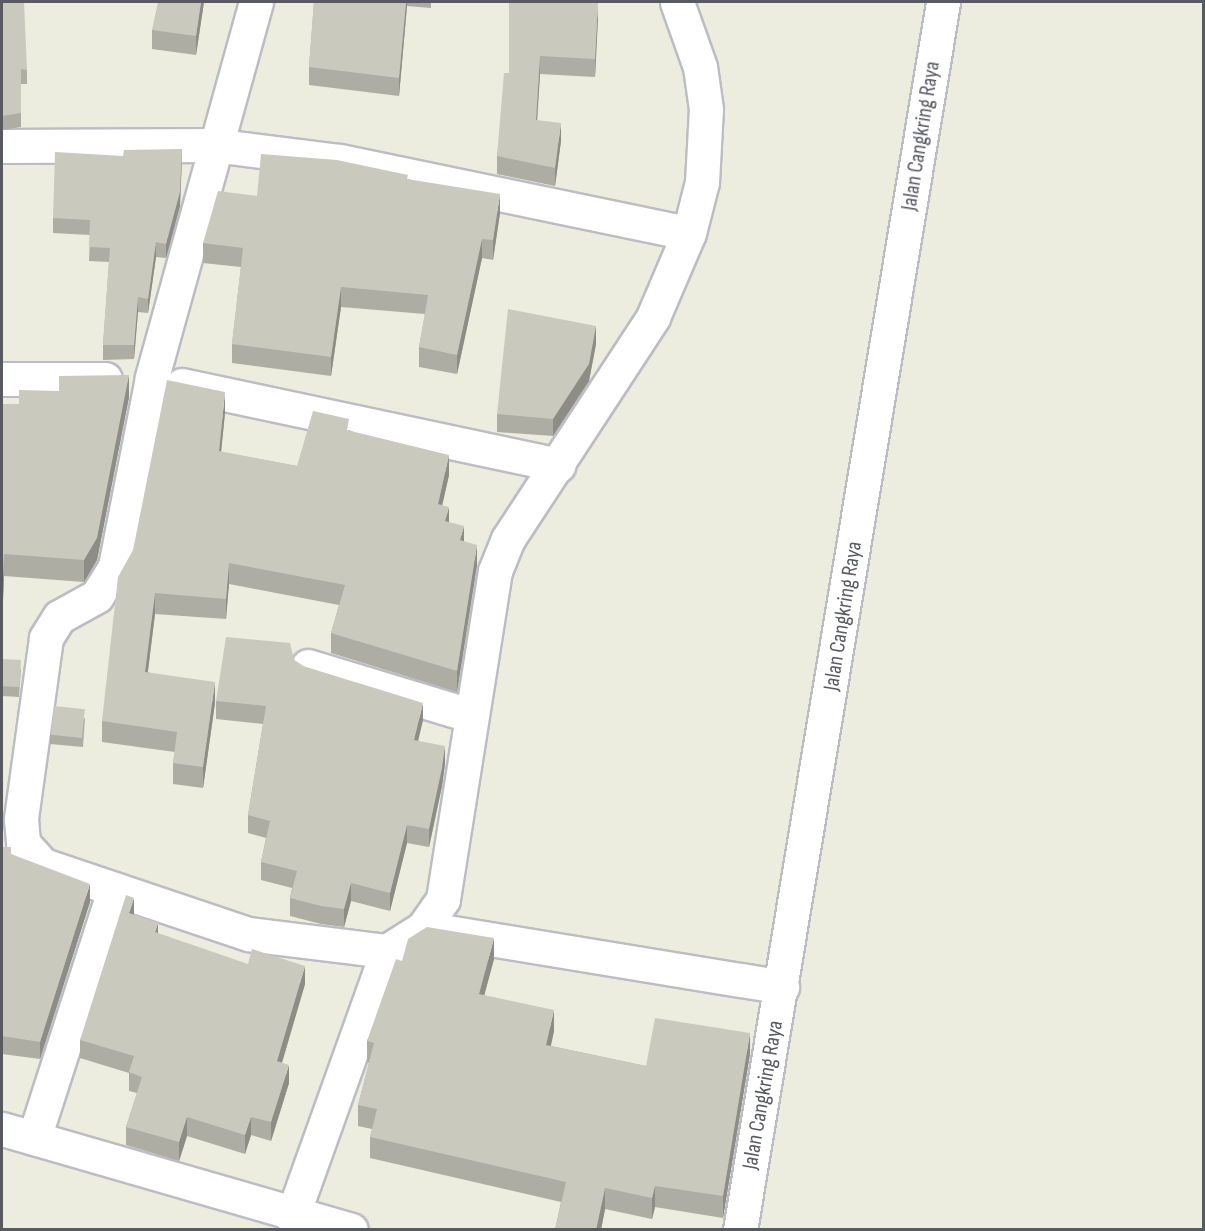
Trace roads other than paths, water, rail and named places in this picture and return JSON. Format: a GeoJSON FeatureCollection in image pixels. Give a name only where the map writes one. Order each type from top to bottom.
{"type":"FeatureCollection","features":[{"type":"Feature","properties":{"kind":"street"},"geometry":{"type":"LineString","coordinates":[[256,2],[213,145],[152,378],[115,567],[97,596],[59,617],[45,638],[21,819],[23,843],[31,856],[113,892],[248,934],[387,951]]}},
{"type":"Feature","properties":{"kind":"street"},"geometry":{"type":"LineString","coordinates":[[292,1217],[387,951],[423,928],[443,899],[469,715],[495,571],[508,539],[559,465],[653,317],[689,233],[702,182],[706,109],[700,67],[677,2]]}},
{"type":"Feature","properties":{"kind":"street","name":"Jalan Cangkring Raya"},"geometry":{"type":"LineString","coordinates":[[740,1230],[782,987],[943,2]]}},
{"type":"Feature","properties":{"kind":"street"},"geometry":{"type":"LineString","coordinates":[[2,146],[213,145],[351,163],[689,233]]}},
{"type":"Feature","properties":{"kind":"street"},"geometry":{"type":"LineString","coordinates":[[2,379],[152,378],[559,465]]}},
{"type":"Feature","properties":{"kind":"street"},"geometry":{"type":"LineString","coordinates":[[308,666],[469,715]]}},
{"type":"Feature","properties":{"kind":"street"},"geometry":{"type":"LineString","coordinates":[[34,1138],[113,892]]}},
{"type":"Feature","properties":{"kind":"street"},"geometry":{"type":"LineString","coordinates":[[423,928],[782,987]]}},
{"type":"Feature","properties":{"kind":"street"},"geometry":{"type":"LineString","coordinates":[[2,1129],[292,1217],[351,1230]]}}]}
